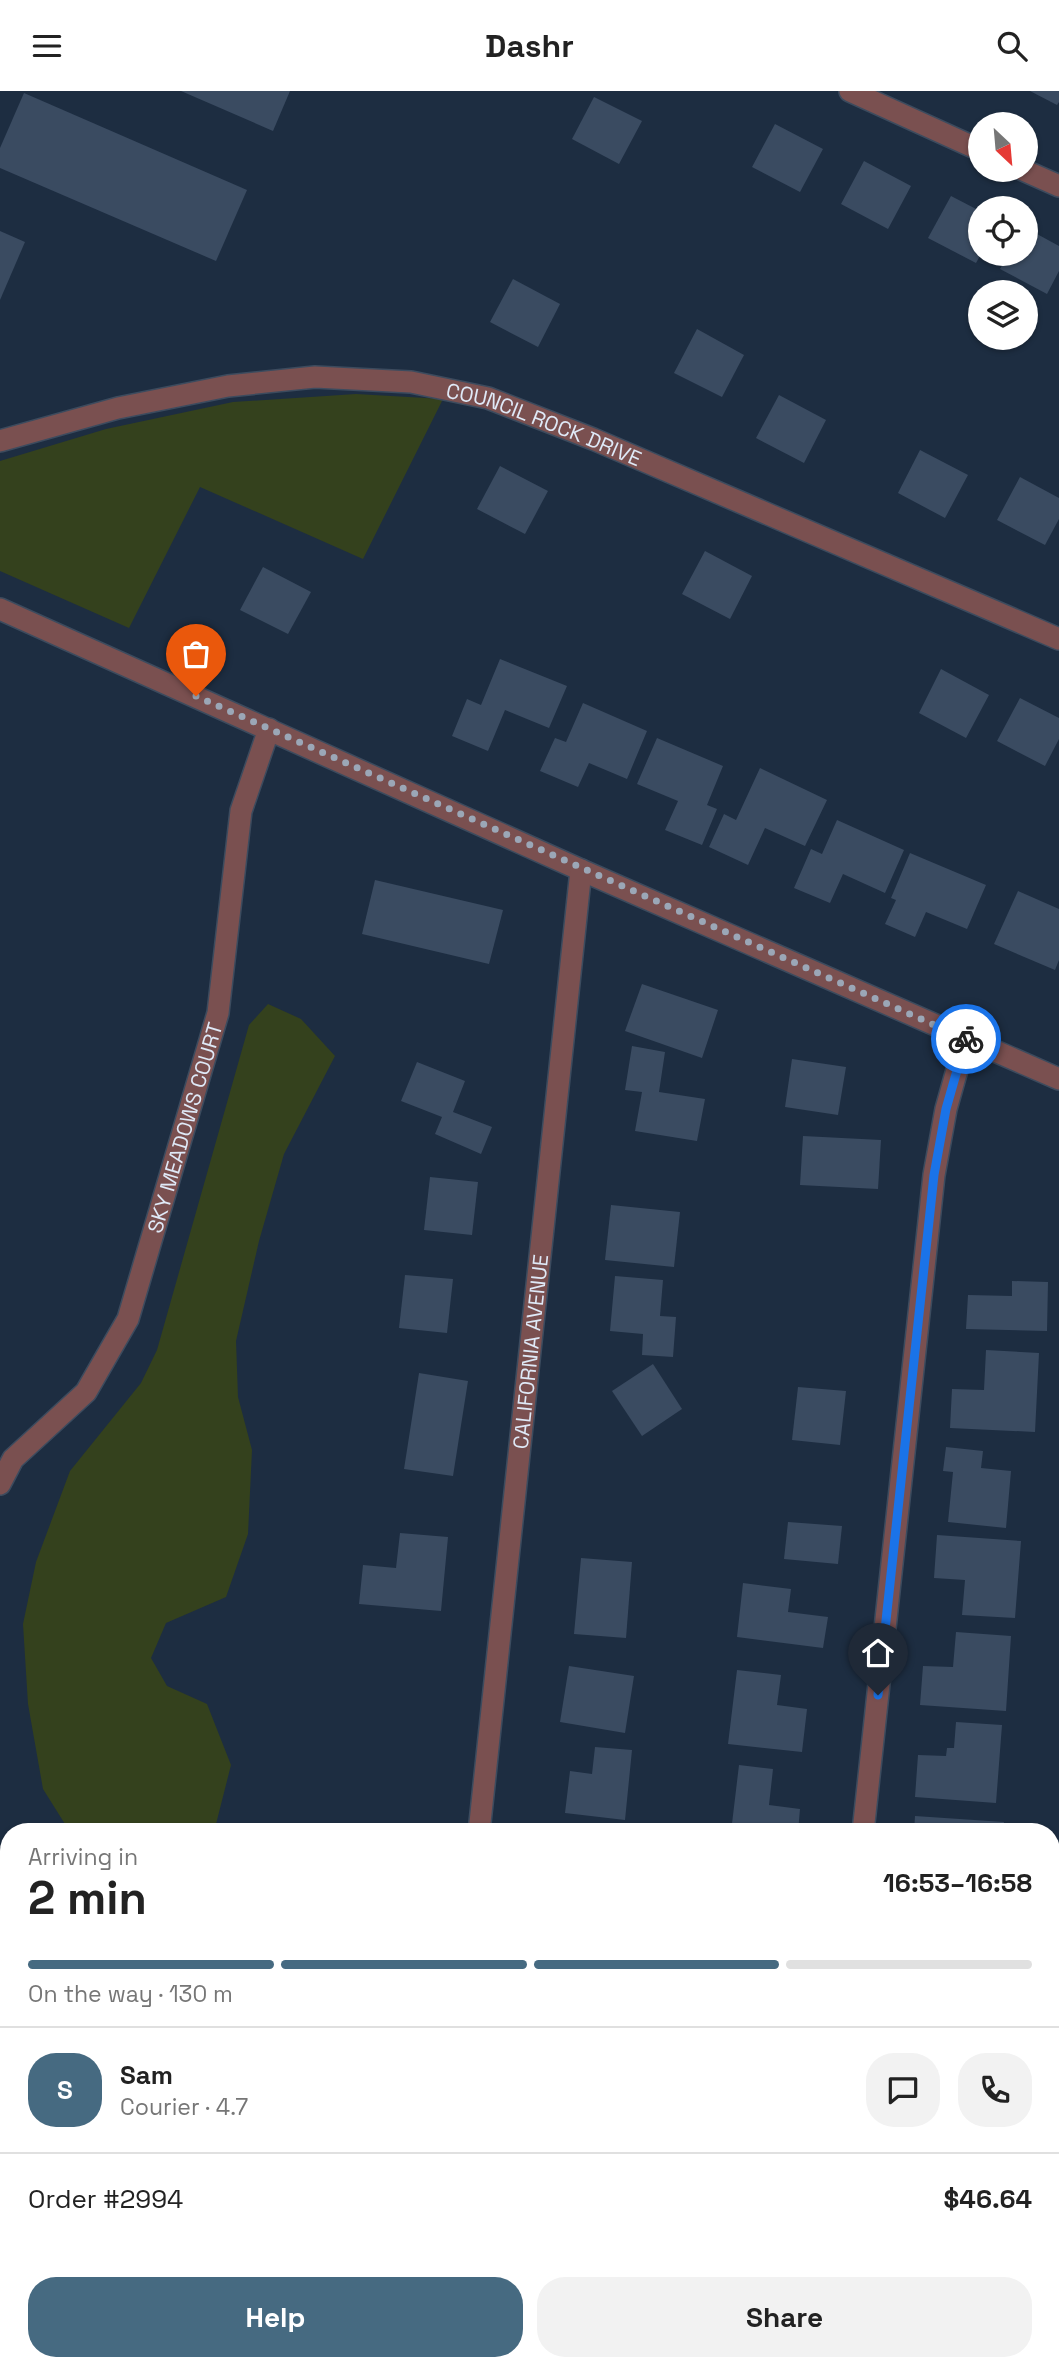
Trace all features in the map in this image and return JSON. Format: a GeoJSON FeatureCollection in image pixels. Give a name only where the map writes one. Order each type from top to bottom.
{"type":"FeatureCollection","features":[{"type":"Feature","properties":{"kind":"street"},"geometry":{"type":"LineString","coordinates":[[850,91],[968,145]]}},
{"type":"Feature","properties":{"kind":"street"},"geometry":{"type":"LineString","coordinates":[[1038,177],[1059,186]]}},
{"type":"Feature","properties":{"kind":"street","name":"COUNCIL ROCK DRIVE"},"geometry":{"type":"LineString","coordinates":[[0,440],[118,408],[228,386],[315,377],[411,382],[488,398],[593,439],[1059,639]]}},
{"type":"Feature","properties":{"kind":"street"},"geometry":{"type":"LineString","coordinates":[[0,609],[581,870],[1059,1079]]}},
{"type":"Feature","properties":{"kind":"street","name":"SKY MEADOWS COURT"},"geometry":{"type":"LineString","coordinates":[[0,1484],[13,1459],[86,1392],[128,1319],[218,1013],[241,811],[269,729]]}},
{"type":"Feature","properties":{"kind":"street","name":"CALIFORNIA AVENUE"},"geometry":{"type":"LineString","coordinates":[[481,1823],[581,870]]}},
{"type":"Feature","properties":{"kind":"street"},"geometry":{"type":"LineString","coordinates":[[864,1823],[934,1175],[946,1109],[966,1038]]}},
{"type":"Feature","properties":{"kind":"green space"},"geometry":{"type":"Polygon","coordinates":[[[356,394],[443,399],[363,559],[200,487],[129,628],[0,571],[0,461],[106,429],[233,402],[356,394]]]}},
{"type":"Feature","properties":{"kind":"green space"},"geometry":{"type":"Polygon","coordinates":[[[268,1004],[301,1019],[335,1056],[284,1154],[259,1241],[236,1341],[238,1397],[252,1450],[248,1534],[226,1597],[166,1623],[151,1658],[167,1686],[207,1704],[231,1765],[216,1823],[64,1823],[43,1789],[28,1704],[23,1624],[36,1562],[70,1471],[141,1383],[157,1350],[249,1025],[268,1004]]]}},
{"type":"Feature","properties":{"kind":"building"},"geometry":{"type":"Polygon","coordinates":[[[181,91],[290,91],[273,131],[181,91]]]}},
{"type":"Feature","properties":{"kind":"building"},"geometry":{"type":"Polygon","coordinates":[[[1030,91],[1059,91],[1059,102],[1057,105],[1030,91]]]}},
{"type":"Feature","properties":{"kind":"building"},"geometry":{"type":"Polygon","coordinates":[[[24,93],[247,190],[216,261],[0,168],[0,148],[24,93]]]}},
{"type":"Feature","properties":{"kind":"building"},"geometry":{"type":"Polygon","coordinates":[[[594,97],[642,121],[619,164],[572,139],[594,97]]]}},
{"type":"Feature","properties":{"kind":"building"},"geometry":{"type":"Polygon","coordinates":[[[775,124],[823,149],[800,192],[752,167],[775,124]]]}},
{"type":"Feature","properties":{"kind":"building"},"geometry":{"type":"Polygon","coordinates":[[[864,161],[911,186],[888,229],[841,204],[864,161]]]}},
{"type":"Feature","properties":{"kind":"building"},"geometry":{"type":"Polygon","coordinates":[[[951,196],[968,205],[968,259],[928,238],[951,196]]]}},
{"type":"Feature","properties":{"kind":"building"},"geometry":{"type":"Polygon","coordinates":[[[0,231],[25,242],[0,300],[0,231]]]}},
{"type":"Feature","properties":{"kind":"building"},"geometry":{"type":"Polygon","coordinates":[[[1038,235],[1059,246],[1059,271],[1047,294],[1038,289],[1038,280],[1021,280],[1000,269],[1002,266],[1038,266],[1038,235]]]}},
{"type":"Feature","properties":{"kind":"building"},"geometry":{"type":"Polygon","coordinates":[[[513,279],[560,304],[538,347],[490,322],[513,279]]]}},
{"type":"Feature","properties":{"kind":"building"},"geometry":{"type":"Polygon","coordinates":[[[697,329],[744,355],[722,397],[674,373],[697,329]]]}},
{"type":"Feature","properties":{"kind":"building"},"geometry":{"type":"Polygon","coordinates":[[[779,395],[826,420],[804,463],[756,438],[779,395]]]}},
{"type":"Feature","properties":{"kind":"building"},"geometry":{"type":"Polygon","coordinates":[[[920,450],[968,475],[945,518],[898,493],[920,450]]]}},
{"type":"Feature","properties":{"kind":"building"},"geometry":{"type":"Polygon","coordinates":[[[500,466],[548,491],[525,534],[477,509],[500,466]]]}},
{"type":"Feature","properties":{"kind":"building"},"geometry":{"type":"Polygon","coordinates":[[[1020,477],[1059,498],[1059,519],[1045,545],[997,520],[1020,477]]]}},
{"type":"Feature","properties":{"kind":"building"},"geometry":{"type":"Polygon","coordinates":[[[705,551],[752,576],[730,619],[682,594],[705,551]]]}},
{"type":"Feature","properties":{"kind":"building"},"geometry":{"type":"Polygon","coordinates":[[[263,567],[311,592],[288,634],[240,610],[263,567]]]}},
{"type":"Feature","properties":{"kind":"building"},"geometry":{"type":"Polygon","coordinates":[[[500,659],[567,686],[549,728],[505,710],[488,751],[452,736],[467,699],[481,705],[500,659]]]}},
{"type":"Feature","properties":{"kind":"building"},"geometry":{"type":"Polygon","coordinates":[[[941,669],[989,695],[966,738],[919,713],[941,669]]]}},
{"type":"Feature","properties":{"kind":"building"},"geometry":{"type":"Polygon","coordinates":[[[1020,698],[1059,718],[1059,739],[1045,766],[997,741],[1020,698]]]}},
{"type":"Feature","properties":{"kind":"building"},"geometry":{"type":"Polygon","coordinates":[[[583,703],[647,731],[627,779],[589,763],[578,787],[540,771],[555,738],[566,742],[583,703]]]}},
{"type":"Feature","properties":{"kind":"building"},"geometry":{"type":"Polygon","coordinates":[[[657,738],[723,766],[707,805],[717,809],[702,845],[665,830],[678,801],[637,784],[657,738]]]}},
{"type":"Feature","properties":{"kind":"building"},"geometry":{"type":"Polygon","coordinates":[[[760,768],[827,800],[805,846],[765,828],[748,865],[709,847],[724,814],[736,820],[760,768]]]}},
{"type":"Feature","properties":{"kind":"building"},"geometry":{"type":"Polygon","coordinates":[[[837,820],[904,850],[885,893],[843,874],[830,903],[794,888],[811,849],[822,854],[837,820]]]}},
{"type":"Feature","properties":{"kind":"building"},"geometry":{"type":"Polygon","coordinates":[[[910,853],[986,885],[967,929],[926,912],[915,937],[885,924],[896,900],[891,898],[910,853]]]}},
{"type":"Feature","properties":{"kind":"building"},"geometry":{"type":"Polygon","coordinates":[[[375,880],[503,910],[489,964],[362,934],[375,880]]]}},
{"type":"Feature","properties":{"kind":"building"},"geometry":{"type":"Polygon","coordinates":[[[1018,891],[1059,909],[1059,960],[1055,970],[994,944],[1018,891]]]}},
{"type":"Feature","properties":{"kind":"building"},"geometry":{"type":"Polygon","coordinates":[[[642,984],[718,1010],[702,1058],[625,1031],[642,984]]]}},
{"type":"Feature","properties":{"kind":"building"},"geometry":{"type":"Polygon","coordinates":[[[632,1046],[665,1052],[659,1092],[705,1099],[697,1141],[635,1131],[642,1092],[625,1090],[632,1046]]]}},
{"type":"Feature","properties":{"kind":"building"},"geometry":{"type":"Polygon","coordinates":[[[792,1059],[846,1067],[838,1115],[785,1107],[792,1059]]]}},
{"type":"Feature","properties":{"kind":"building"},"geometry":{"type":"Polygon","coordinates":[[[417,1062],[465,1081],[453,1112],[492,1127],[481,1154],[435,1134],[442,1117],[401,1101],[417,1062]]]}},
{"type":"Feature","properties":{"kind":"building"},"geometry":{"type":"Polygon","coordinates":[[[803,1136],[881,1140],[878,1189],[800,1185],[803,1136]]]}},
{"type":"Feature","properties":{"kind":"building"},"geometry":{"type":"Polygon","coordinates":[[[430,1177],[478,1182],[472,1235],[424,1230],[430,1177]]]}},
{"type":"Feature","properties":{"kind":"building"},"geometry":{"type":"Polygon","coordinates":[[[611,1205],[680,1212],[674,1267],[605,1260],[611,1205]]]}},
{"type":"Feature","properties":{"kind":"building"},"geometry":{"type":"Polygon","coordinates":[[[405,1275],[453,1279],[447,1333],[399,1328],[405,1275]]]}},
{"type":"Feature","properties":{"kind":"building"},"geometry":{"type":"Polygon","coordinates":[[[615,1276],[663,1280],[660,1316],[676,1317],[673,1357],[642,1355],[643,1334],[610,1331],[615,1276]]]}},
{"type":"Feature","properties":{"kind":"building"},"geometry":{"type":"Polygon","coordinates":[[[1012,1281],[1048,1282],[1047,1331],[966,1329],[968,1295],[1012,1296],[1012,1281]]]}},
{"type":"Feature","properties":{"kind":"building"},"geometry":{"type":"Polygon","coordinates":[[[986,1350],[1039,1353],[1035,1432],[950,1428],[952,1389],[984,1390],[986,1350]]]}},
{"type":"Feature","properties":{"kind":"building"},"geometry":{"type":"Polygon","coordinates":[[[653,1364],[682,1409],[642,1436],[612,1391],[653,1364]]]}},
{"type":"Feature","properties":{"kind":"building"},"geometry":{"type":"Polygon","coordinates":[[[419,1373],[468,1381],[453,1476],[404,1469],[419,1373]]]}},
{"type":"Feature","properties":{"kind":"building"},"geometry":{"type":"Polygon","coordinates":[[[798,1387],[846,1391],[840,1445],[792,1440],[798,1387]]]}},
{"type":"Feature","properties":{"kind":"building"},"geometry":{"type":"Polygon","coordinates":[[[946,1447],[983,1451],[981,1468],[1011,1471],[1006,1528],[948,1522],[953,1472],[943,1471],[946,1447]]]}},
{"type":"Feature","properties":{"kind":"building"},"geometry":{"type":"Polygon","coordinates":[[[788,1522],[842,1526],[838,1564],[784,1559],[788,1522]]]}},
{"type":"Feature","properties":{"kind":"building"},"geometry":{"type":"Polygon","coordinates":[[[400,1533],[448,1537],[441,1611],[359,1604],[363,1565],[396,1568],[400,1533]]]}},
{"type":"Feature","properties":{"kind":"building"},"geometry":{"type":"Polygon","coordinates":[[[937,1535],[1021,1541],[1015,1618],[962,1615],[965,1580],[934,1578],[937,1535]]]}},
{"type":"Feature","properties":{"kind":"building"},"geometry":{"type":"Polygon","coordinates":[[[581,1558],[632,1562],[626,1638],[574,1634],[581,1558]]]}},
{"type":"Feature","properties":{"kind":"building"},"geometry":{"type":"Polygon","coordinates":[[[743,1583],[791,1589],[788,1612],[828,1617],[823,1648],[737,1637],[743,1583]]]}},
{"type":"Feature","properties":{"kind":"building"},"geometry":{"type":"Polygon","coordinates":[[[956,1632],[1011,1636],[1006,1711],[920,1705],[923,1666],[953,1667],[956,1632]]]}},
{"type":"Feature","properties":{"kind":"building"},"geometry":{"type":"Polygon","coordinates":[[[569,1666],[634,1676],[625,1733],[560,1722],[569,1666]]]}},
{"type":"Feature","properties":{"kind":"building"},"geometry":{"type":"Polygon","coordinates":[[[737,1670],[781,1675],[777,1705],[807,1709],[802,1752],[728,1744],[737,1670]]]}},
{"type":"Feature","properties":{"kind":"building"},"geometry":{"type":"Polygon","coordinates":[[[956,1722],[1002,1725],[996,1803],[915,1797],[918,1755],[946,1756],[947,1748],[954,1748],[956,1722]]]}},
{"type":"Feature","properties":{"kind":"building"},"geometry":{"type":"Polygon","coordinates":[[[595,1747],[632,1750],[625,1820],[565,1813],[570,1771],[592,1774],[595,1747]]]}},
{"type":"Feature","properties":{"kind":"building"},"geometry":{"type":"Polygon","coordinates":[[[739,1765],[773,1769],[769,1805],[800,1809],[799,1823],[732,1823],[739,1765]]]}},
{"type":"Feature","properties":{"kind":"building"},"geometry":{"type":"Polygon","coordinates":[[[915,1816],[1004,1822],[1004,1823],[915,1823],[915,1816]]]}},
{"type":"Feature","properties":{"kind":"way so far"},"geometry":{"type":"LineString","coordinates":[[196,696],[581,870],[966,1039]]}},
{"type":"Feature","properties":{"kind":"route"},"geometry":{"type":"LineString","coordinates":[[878,1695],[934,1175],[946,1109],[966,1039]]}}]}
